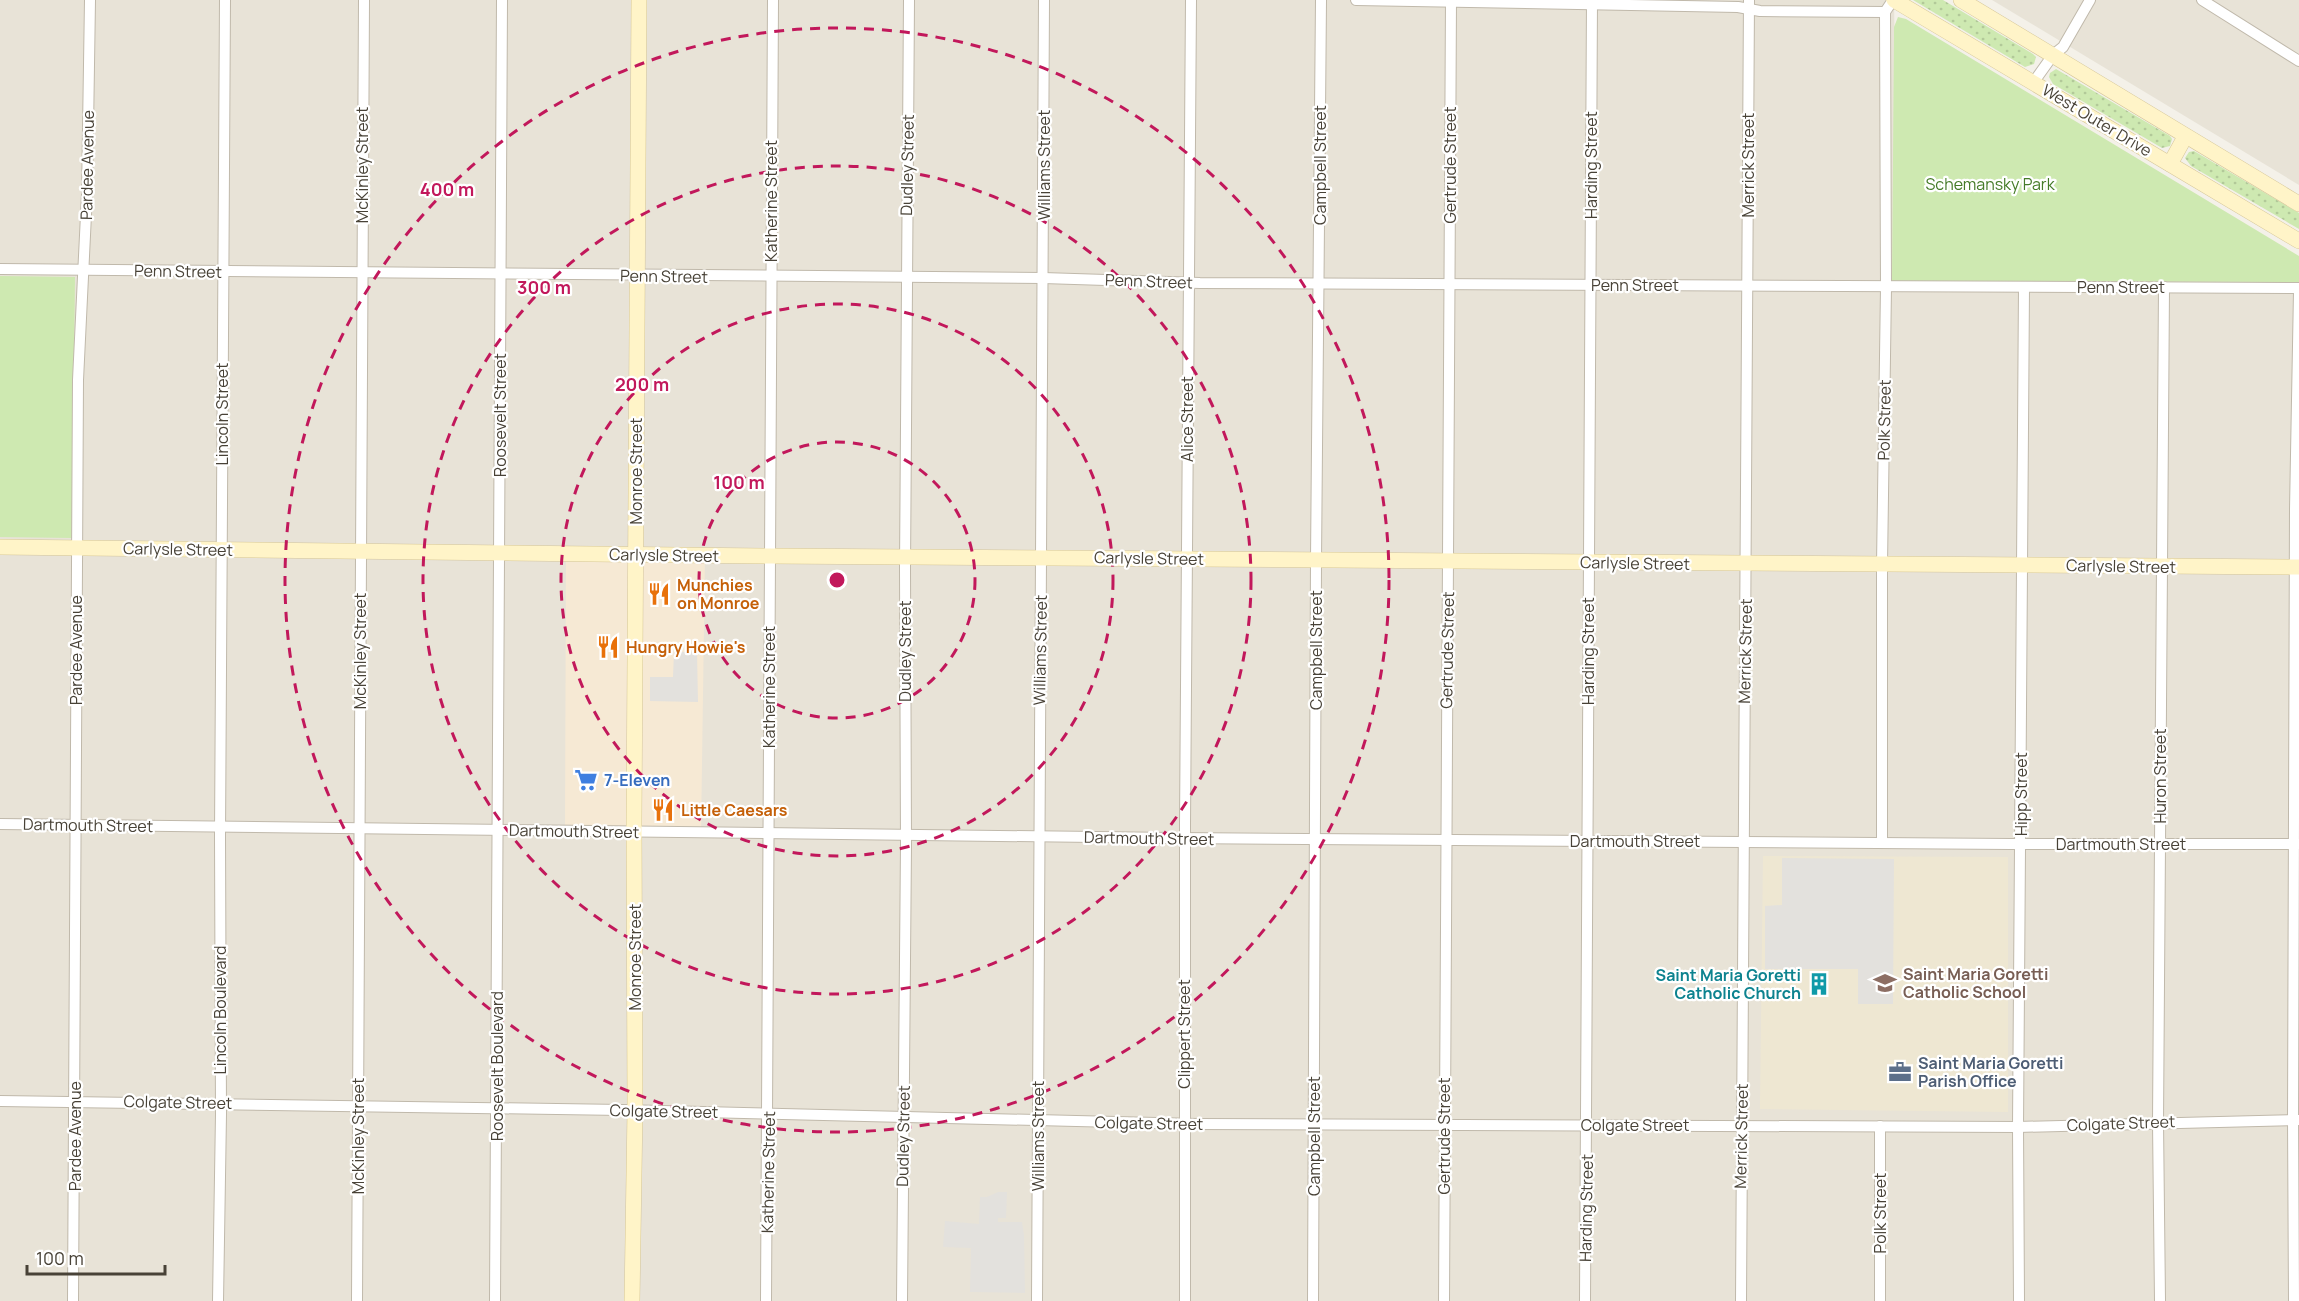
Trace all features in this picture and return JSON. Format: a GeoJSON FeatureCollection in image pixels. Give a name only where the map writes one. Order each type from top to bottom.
{"type":"FeatureCollection","features":[{"type":"Feature","properties":{"kind":"street","name":"Pardee Avenue"},"geometry":{"type":"LineString","coordinates":[[73,1301],[78,380],[87,194],[90,0]]}},
{"type":"Feature","properties":{"kind":"street","name":"Lincoln Street"},"geometry":{"type":"LineString","coordinates":[[220,827],[225,0]]}},
{"type":"Feature","properties":{"kind":"street","name":"McKinley Street"},"geometry":{"type":"LineString","coordinates":[[357,1301],[364,0]]}},
{"type":"Feature","properties":{"kind":"street","name":"Roosevelt Street"},"geometry":{"type":"LineString","coordinates":[[497,830],[502,0]]}},
{"type":"Feature","properties":{"kind":"street","name":"Monroe Street"},"geometry":{"type":"LineString","coordinates":[[632,1301],[635,1110],[634,832],[639,0]]}},
{"type":"Feature","properties":{"kind":"street","name":"Katherine Street"},"geometry":{"type":"LineString","coordinates":[[766,1301],[773,0]]}},
{"type":"Feature","properties":{"kind":"street","name":"Dudley Street"},"geometry":{"type":"LineString","coordinates":[[902,1301],[909,0]]}},
{"type":"Feature","properties":{"kind":"street","name":"Williams Street"},"geometry":{"type":"LineString","coordinates":[[1037,1301],[1044,0]]}},
{"type":"Feature","properties":{"kind":"street","name":"Alice Street"},"geometry":{"type":"LineString","coordinates":[[1185,838],[1191,0]]}},
{"type":"Feature","properties":{"kind":"street","name":"Campbell Street"},"geometry":{"type":"LineString","coordinates":[[1313,1301],[1321,0]]}},
{"type":"Feature","properties":{"kind":"street"},"geometry":{"type":"LineString","coordinates":[[1356,0],[1738,7],[1749,5],[1760,11],[1891,4]]}},
{"type":"Feature","properties":{"kind":"street","name":"West Outer Drive"},"geometry":{"type":"LineString","coordinates":[[1960,0],[2299,204]]}},
{"type":"Feature","properties":{"kind":"street"},"geometry":{"type":"LineString","coordinates":[[2033,82],[2053,55],[2063,47],[2090,0]]}},
{"type":"Feature","properties":{"kind":"street"},"geometry":{"type":"LineString","coordinates":[[2202,0],[2299,61]]}},
{"type":"Feature","properties":{"kind":"street","name":"Gertrude Street"},"geometry":{"type":"LineString","coordinates":[[1444,1301],[1451,1]]}},
{"type":"Feature","properties":{"kind":"street","name":"Harding Street"},"geometry":{"type":"LineString","coordinates":[[1585,1301],[1592,3]]}},
{"type":"Feature","properties":{"kind":"street","name":"West Outer Drive"},"geometry":{"type":"LineString","coordinates":[[1891,4],[2033,82],[2299,241]]}},
{"type":"Feature","properties":{"kind":"street","name":"Polk Street"},"geometry":{"type":"LineString","coordinates":[[1882,843],[1882,565],[1891,4]]}},
{"type":"Feature","properties":{"kind":"street","name":"Merrick Street"},"geometry":{"type":"LineString","coordinates":[[1741,1301],[1749,5]]}},
{"type":"Feature","properties":{"kind":"street"},"geometry":{"type":"LineString","coordinates":[[2170,164],[2186,137]]}},
{"type":"Feature","properties":{"kind":"street","name":"Penn Street"},"geometry":{"type":"LineString","coordinates":[[0,269],[1043,278],[1188,282],[2164,287],[2299,290]]}},
{"type":"Feature","properties":{"kind":"street","name":"Hipp Street"},"geometry":{"type":"LineString","coordinates":[[2019,1301],[2018,1126],[2025,287]]}},
{"type":"Feature","properties":{"kind":"street","name":"Huron Street"},"geometry":{"type":"LineString","coordinates":[[2160,1301],[2158,1122],[2164,287]]}},
{"type":"Feature","properties":{"kind":"street"},"geometry":{"type":"LineString","coordinates":[[2294,1301],[2299,290]]}},
{"type":"Feature","properties":{"kind":"street","name":"Carlysle Street"},"geometry":{"type":"LineString","coordinates":[[0,547],[770,556],[2297,567]]}},
{"type":"Feature","properties":{"kind":"street","name":"Dartmouth Street"},"geometry":{"type":"LineString","coordinates":[[0,824],[1185,838],[2297,844]]}},
{"type":"Feature","properties":{"kind":"street","name":"Lincoln Boulevard"},"geometry":{"type":"LineString","coordinates":[[218,1301],[221,1103],[220,827]]}},
{"type":"Feature","properties":{"kind":"street","name":"Roosevelt Boulevard"},"geometry":{"type":"LineString","coordinates":[[495,1301],[497,830]]}},
{"type":"Feature","properties":{"kind":"street","name":"Clippert Street"},"geometry":{"type":"LineString","coordinates":[[1185,838],[1185,1301]]}},
{"type":"Feature","properties":{"kind":"street","name":"Colgate Street"},"geometry":{"type":"LineString","coordinates":[[0,1101],[635,1110],[1184,1124],[2018,1126],[2296,1120]]}},
{"type":"Feature","properties":{"kind":"street","name":"Polk Street"},"geometry":{"type":"LineString","coordinates":[[1880,1126],[1880,1301]]}},
{"type":"Feature","properties":{"kind":"shaded area"},"geometry":{"type":"Polygon","coordinates":[[[0,0],[1894,0],[1898,275],[2299,278],[2299,1301],[0,1301],[0,0]]]}},
{"type":"Feature","properties":{"kind":"shaded area"},"geometry":{"type":"Polygon","coordinates":[[[1992,0],[2299,0],[2299,185],[1992,0]]]}},
{"type":"Feature","properties":{"kind":"shaded area"},"geometry":{"type":"Polygon","coordinates":[[[566,554],[705,555],[701,833],[565,831],[566,554]]]}},
{"type":"Feature","properties":{"kind":"shaded area"},"geometry":{"type":"Polygon","coordinates":[[[674,652],[697,652],[698,702],[650,701],[650,677],[673,677],[674,652]]]}},
{"type":"Feature","properties":{"kind":"shaded area","name":"Saint Maria Goretti Catholic School"},"geometry":{"type":"Polygon","coordinates":[[[1763,856],[2008,857],[2008,1112],[1760,1109],[1763,856]]]}},
{"type":"Feature","properties":{"kind":"shaded area"},"geometry":{"type":"Polygon","coordinates":[[[1782,858],[1894,859],[1893,1004],[1858,1004],[1858,969],[1765,969],[1765,906],[1782,905],[1782,858]]]}},
{"type":"Feature","properties":{"kind":"shaded area"},"geometry":{"type":"Polygon","coordinates":[[[998,1192],[1007,1192],[1006,1218],[998,1218],[998,1222],[1022,1222],[1025,1293],[970,1292],[971,1248],[943,1247],[945,1221],[979,1224],[980,1197],[987,1197],[998,1192]]]}},
{"type":"Feature","properties":{"kind":"green space"},"geometry":{"type":"Polygon","coordinates":[[[1913,0],[1943,0],[2033,54],[2036,57],[2034,64],[2025,67],[1913,0]]]}},
{"type":"Feature","properties":{"kind":"green space","name":"Schemansky Park"},"geometry":{"type":"Polygon","coordinates":[[[1898,17],[1906,19],[2299,256],[2299,282],[1892,281],[1894,27],[1898,17]]]}},
{"type":"Feature","properties":{"kind":"green space"},"geometry":{"type":"Polygon","coordinates":[[[2056,69],[2170,136],[2172,139],[2170,146],[2162,148],[2053,84],[2049,77],[2050,73],[2056,69]]]}},
{"type":"Feature","properties":{"kind":"green space"},"geometry":{"type":"Polygon","coordinates":[[[2194,151],[2299,213],[2299,229],[2191,166],[2185,158],[2189,152],[2194,151]]]}},
{"type":"Feature","properties":{"kind":"green space"},"geometry":{"type":"Polygon","coordinates":[[[0,276],[75,277],[72,538],[0,537],[0,276]]]}},
{"type":"Feature","properties":{"kind":"place","name":"Munchies on Monroe"},"geometry":{"type":"Point","coordinates":[659,594]}},
{"type":"Feature","properties":{"kind":"place","name":"Hungry Howie's"},"geometry":{"type":"Point","coordinates":[608,647]}},
{"type":"Feature","properties":{"kind":"place","name":"7-Eleven"},"geometry":{"type":"Point","coordinates":[586,780]}},
{"type":"Feature","properties":{"kind":"place","name":"Little Caesars"},"geometry":{"type":"Point","coordinates":[663,810]}},
{"type":"Feature","properties":{"kind":"place","name":"Saint Maria Goretti Catholic School"},"geometry":{"type":"Point","coordinates":[1885,983]}},
{"type":"Feature","properties":{"kind":"place","name":"Saint Maria Goretti Catholic Church"},"geometry":{"type":"Point","coordinates":[1819,984]}},
{"type":"Feature","properties":{"kind":"place","name":"Saint Maria Goretti Parish Office"},"geometry":{"type":"Point","coordinates":[1900,1072]}}]}
